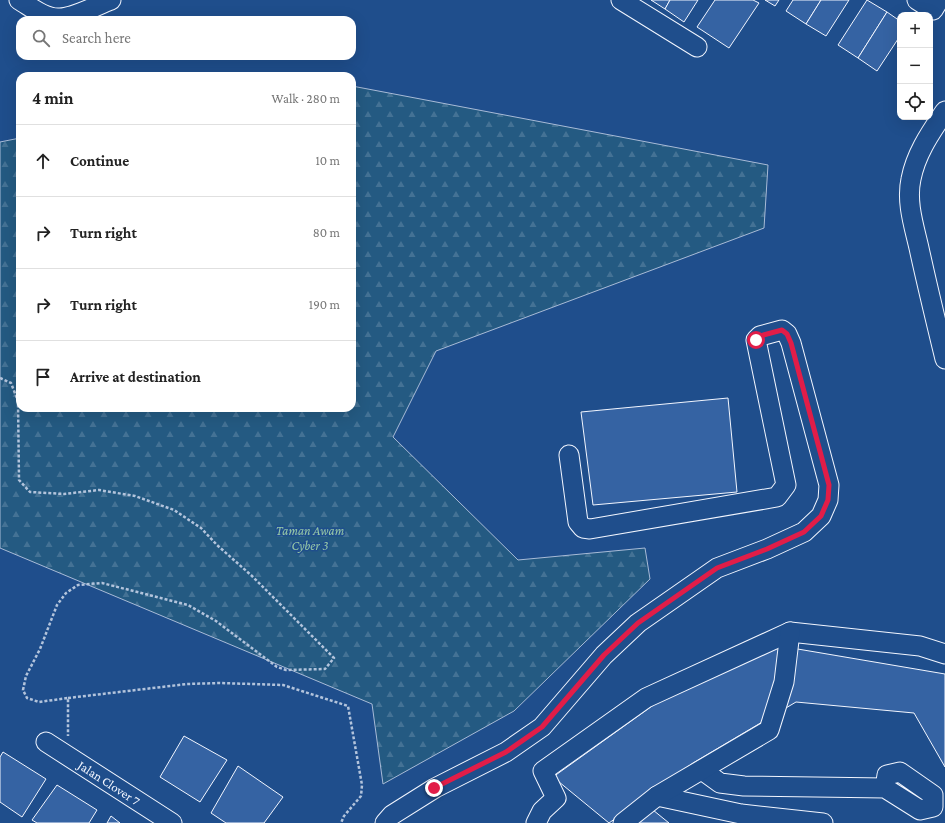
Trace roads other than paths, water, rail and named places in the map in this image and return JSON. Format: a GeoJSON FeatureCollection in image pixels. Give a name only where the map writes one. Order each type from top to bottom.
{"type":"FeatureCollection","features":[{"type":"Feature","properties":{"kind":"street"},"geometry":{"type":"LineString","coordinates":[[19,0],[45,15],[50,16]]}},
{"type":"Feature","properties":{"kind":"street"},"geometry":{"type":"LineString","coordinates":[[69,16],[111,0]]}},
{"type":"Feature","properties":{"kind":"street"},"geometry":{"type":"LineString","coordinates":[[622,0],[697,47]]}},
{"type":"Feature","properties":{"kind":"street"},"geometry":{"type":"LineString","coordinates":[[945,111],[924,144],[914,165],[909,194],[918,242],[945,359]]}},
{"type":"Feature","properties":{"kind":"street"},"geometry":{"type":"LineString","coordinates":[[385,823],[392,815],[434,788],[506,752],[542,727],[604,655],[638,623],[717,568],[767,549],[804,532],[821,516],[828,500],[829,485],[791,343],[787,334],[782,330],[760,336],[756,340],[786,485],[777,497],[590,529],[583,528],[578,522],[569,455]]}},
{"type":"Feature","properties":{"kind":"street"},"geometry":{"type":"LineString","coordinates":[[623,823],[657,796],[769,730],[784,682],[790,632]]}},
{"type":"Feature","properties":{"kind":"street"},"geometry":{"type":"LineString","coordinates":[[536,823],[542,811],[556,798],[543,771],[646,698],[790,632],[920,646],[945,654]]}},
{"type":"Feature","properties":{"kind":"street","name":"Jalan Clover 7"},"geometry":{"type":"LineString","coordinates":[[46,742],[172,823]]}},
{"type":"Feature","properties":{"kind":"street"},"geometry":{"type":"LineString","coordinates":[[702,770],[720,783],[744,786],[885,788]]}},
{"type":"Feature","properties":{"kind":"street"},"geometry":{"type":"LineString","coordinates":[[741,819],[744,786]]}},
{"type":"Feature","properties":{"kind":"street"},"geometry":{"type":"LineString","coordinates":[[657,796],[741,819],[823,823]]}},
{"type":"Feature","properties":{"kind":"park label","name":"Taman Awam Cyber 3"},"geometry":{"type":"Point","coordinates":[310,538]}}]}
